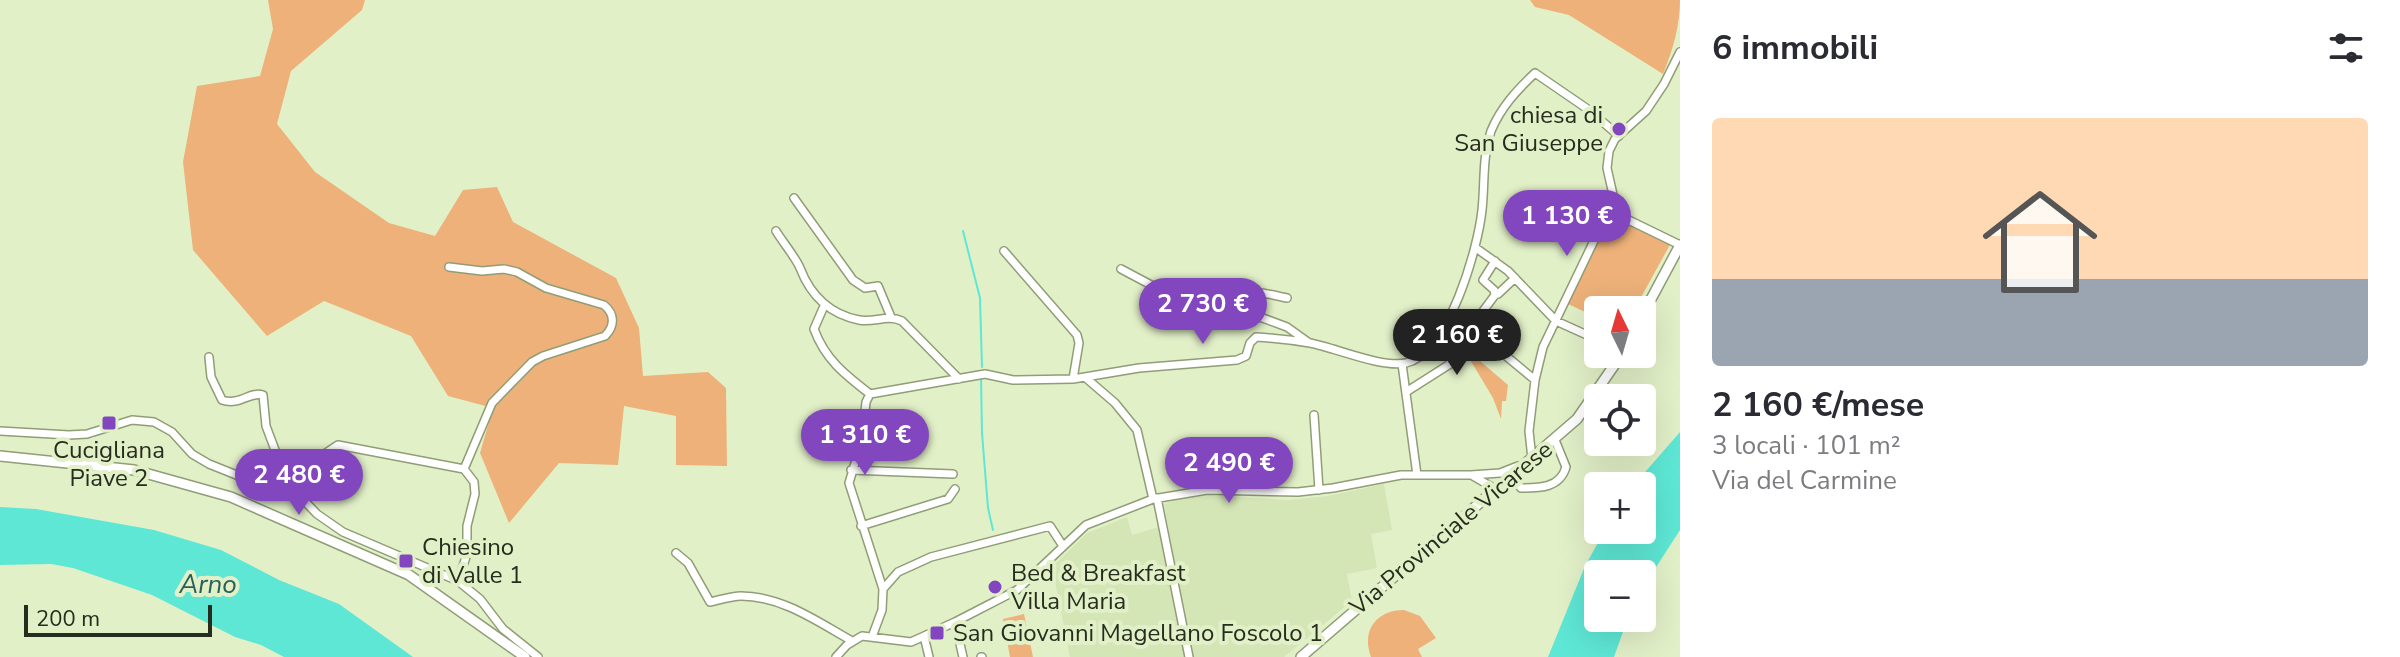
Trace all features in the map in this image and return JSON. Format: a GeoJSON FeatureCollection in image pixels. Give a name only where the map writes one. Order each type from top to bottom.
{"type":"FeatureCollection","features":[{"type":"Feature","properties":{"kind":"main road"},"geometry":{"type":"LineString","coordinates":[[1653,296],[1680,245]]}},
{"type":"Feature","properties":{"kind":"main road","name":"Via Provinciale Vicarese"},"geometry":{"type":"LineString","coordinates":[[1301,657],[1557,439],[1590,403],[1613,368]]}},
{"type":"Feature","properties":{"kind":"main road"},"geometry":{"type":"LineString","coordinates":[[0,456],[134,470],[197,485],[244,502],[409,575],[525,657]]}},
{"type":"Feature","properties":{"kind":"street"},"geometry":{"type":"LineString","coordinates":[[836,657],[862,636],[902,642],[955,622],[1017,590],[1094,521],[1155,498],[1207,490],[1283,493],[1319,490],[1393,476],[1482,477],[1506,472],[1529,461],[1535,380],[1543,347],[1614,197],[1606,162],[1612,145],[1646,111],[1680,52]]}},
{"type":"Feature","properties":{"kind":"street"},"geometry":{"type":"LineString","coordinates":[[824,306],[814,329],[821,347],[833,364],[870,394],[976,375],[990,374],[1013,380],[1073,379],[1139,368],[1237,360],[1246,356],[1250,343],[1256,337],[1310,343],[1402,364],[1427,352],[1442,331],[1476,248],[1482,208],[1482,172],[1490,135],[1507,102],[1535,73],[1604,120],[1619,136]]}},
{"type":"Feature","properties":{"kind":"street"},"geometry":{"type":"LineString","coordinates":[[794,198],[853,280],[865,288],[878,286],[891,317]]}},
{"type":"Feature","properties":{"kind":"street"},"geometry":{"type":"LineString","coordinates":[[1608,210],[1680,245]]}},
{"type":"Feature","properties":{"kind":"street"},"geometry":{"type":"LineString","coordinates":[[776,231],[800,268],[801,276],[824,306],[860,320],[891,317],[908,325],[959,379]]}},
{"type":"Feature","properties":{"kind":"street"},"geometry":{"type":"LineString","coordinates":[[1476,248],[1515,278],[1556,321],[1584,334]]}},
{"type":"Feature","properties":{"kind":"street"},"geometry":{"type":"LineString","coordinates":[[1004,251],[1077,335],[1079,343],[1073,379]]}},
{"type":"Feature","properties":{"kind":"street"},"geometry":{"type":"LineString","coordinates":[[1406,392],[1450,364],[1450,357],[1495,295],[1494,290],[1485,283],[1485,274],[1495,261]]}},
{"type":"Feature","properties":{"kind":"street"},"geometry":{"type":"LineString","coordinates":[[449,267],[517,272],[546,288],[604,305],[611,311],[613,320],[611,330],[605,336],[532,362],[492,403],[464,469]]}},
{"type":"Feature","properties":{"kind":"street"},"geometry":{"type":"LineString","coordinates":[[1121,269],[1153,286],[1225,304],[1287,327],[1310,343]]}},
{"type":"Feature","properties":{"kind":"street"},"geometry":{"type":"LineString","coordinates":[[1498,294],[1515,278]]}},
{"type":"Feature","properties":{"kind":"street"},"geometry":{"type":"LineString","coordinates":[[1225,304],[1237,293],[1287,298]]}},
{"type":"Feature","properties":{"kind":"street"},"geometry":{"type":"LineString","coordinates":[[1472,328],[1535,380]]}},
{"type":"Feature","properties":{"kind":"street"},"geometry":{"type":"LineString","coordinates":[[209,357],[211,377],[222,400],[235,402],[256,393],[263,395],[266,426],[275,450],[277,483]]}},
{"type":"Feature","properties":{"kind":"street"},"geometry":{"type":"LineString","coordinates":[[1402,364],[1417,475]]}},
{"type":"Feature","properties":{"kind":"street"},"geometry":{"type":"LineString","coordinates":[[1086,378],[1115,403],[1137,430],[1189,657]]}},
{"type":"Feature","properties":{"kind":"street"},"geometry":{"type":"LineString","coordinates":[[870,394],[849,488],[883,589],[882,610],[872,637]]}},
{"type":"Feature","properties":{"kind":"street"},"geometry":{"type":"LineString","coordinates":[[1314,415],[1319,490]]}},
{"type":"Feature","properties":{"kind":"street"},"geometry":{"type":"LineString","coordinates":[[0,431],[87,434],[132,420],[154,422],[172,432],[192,454],[209,464],[239,476],[296,490],[317,514],[343,532],[458,581],[480,599],[503,629],[538,657]]}},
{"type":"Feature","properties":{"kind":"street"},"geometry":{"type":"LineString","coordinates":[[1512,477],[1521,488],[1547,487],[1560,479],[1566,467],[1555,426]]}},
{"type":"Feature","properties":{"kind":"street"},"geometry":{"type":"LineString","coordinates":[[277,483],[338,445],[464,469],[475,488],[467,526],[467,554],[458,581]]}},
{"type":"Feature","properties":{"kind":"street"},"geometry":{"type":"LineString","coordinates":[[851,470],[953,474]]}},
{"type":"Feature","properties":{"kind":"street"},"geometry":{"type":"LineString","coordinates":[[1482,477],[1492,487],[1500,487]]}},
{"type":"Feature","properties":{"kind":"street"},"geometry":{"type":"LineString","coordinates":[[1482,477],[1486,499]]}},
{"type":"Feature","properties":{"kind":"street"},"geometry":{"type":"LineString","coordinates":[[861,526],[948,499],[955,489]]}},
{"type":"Feature","properties":{"kind":"street"},"geometry":{"type":"LineString","coordinates":[[883,589],[898,572],[931,557],[1050,526],[1063,546]]}},
{"type":"Feature","properties":{"kind":"street"},"geometry":{"type":"LineString","coordinates":[[676,553],[688,563],[710,602],[745,596],[780,604],[795,609],[852,641]]}},
{"type":"Feature","properties":{"kind":"street"},"geometry":{"type":"LineString","coordinates":[[955,622],[963,657]]}},
{"type":"Feature","properties":{"kind":"street"},"geometry":{"type":"LineString","coordinates":[[924,636],[929,657]]}},
{"type":"Feature","properties":{"kind":"shaded area"},"geometry":{"type":"Polygon","coordinates":[[[268,0],[365,0],[362,10],[291,71],[277,124],[315,172],[389,223],[435,236],[463,190],[497,187],[513,222],[616,278],[639,328],[643,376],[708,372],[726,388],[727,466],[676,465],[676,416],[624,406],[618,465],[559,463],[509,523],[480,453],[493,408],[448,396],[411,336],[324,301],[267,336],[193,250],[183,162],[197,86],[260,76],[273,29],[268,0]]]}},
{"type":"Feature","properties":{"kind":"shaded area"},"geometry":{"type":"Polygon","coordinates":[[[1530,0],[1680,0],[1675,37],[1663,74],[1569,15],[1535,7],[1530,0]]]}},
{"type":"Feature","properties":{"kind":"shaded area"},"geometry":{"type":"Polygon","coordinates":[[[1609,213],[1671,243],[1642,296],[1584,296],[1584,311],[1568,304],[1609,213]]]}},
{"type":"Feature","properties":{"kind":"shaded area"},"geometry":{"type":"Polygon","coordinates":[[[1473,355],[1508,385],[1506,401],[1502,401],[1501,419],[1493,398],[1469,358],[1473,355]]]}},
{"type":"Feature","properties":{"kind":"shaded area"},"geometry":{"type":"Polygon","coordinates":[[[1384,484],[1392,530],[1371,534],[1377,568],[1347,574],[1352,601],[1284,657],[1191,657],[1164,504],[1187,497],[1289,500],[1328,496],[1384,484]]]}},
{"type":"Feature","properties":{"kind":"shaded area"},"geometry":{"type":"Polygon","coordinates":[[[1127,517],[1132,535],[1159,527],[1186,657],[1070,657],[1052,567],[1087,533],[1127,517]]]}},
{"type":"Feature","properties":{"kind":"shaded area"},"geometry":{"type":"Polygon","coordinates":[[[1404,610],[1420,616],[1436,638],[1418,649],[1422,657],[1371,657],[1368,638],[1374,623],[1386,614],[1404,610]]]}},
{"type":"Feature","properties":{"kind":"shaded area"},"geometry":{"type":"Polygon","coordinates":[[[1024,614],[1033,657],[1010,657],[1003,619],[1024,614]]]}},
{"type":"Feature","properties":{"kind":"water"},"geometry":{"type":"Polygon","coordinates":[[[1680,432],[1680,530],[1656,567],[1656,560],[1588,560],[1597,544],[1656,544],[1656,472],[1645,472],[1680,432]]]}},
{"type":"Feature","properties":{"kind":"water","name":"Arno"},"geometry":{"type":"Polygon","coordinates":[[[0,507],[36,509],[154,530],[221,550],[279,580],[339,604],[413,657],[284,657],[261,645],[235,637],[152,595],[73,568],[51,564],[0,565],[0,507]]]}},
{"type":"Feature","properties":{"kind":"water"},"geometry":{"type":"Polygon","coordinates":[[[1584,568],[1584,632],[1623,632],[1614,657],[1548,657],[1584,568]]]}},
{"type":"Feature","properties":{"kind":"waterway"},"geometry":{"type":"LineString","coordinates":[[963,231],[980,298],[982,367]]}},
{"type":"Feature","properties":{"kind":"waterway"},"geometry":{"type":"LineString","coordinates":[[981,377],[982,433],[988,508],[993,530]]}},
{"type":"Feature","properties":{"kind":"place","name":"chiesa di San Giuseppe"},"geometry":{"type":"Point","coordinates":[1619,129]}},
{"type":"Feature","properties":{"kind":"place","name":"Cucigliana Piave 2"},"geometry":{"type":"Point","coordinates":[109,423]}},
{"type":"Feature","properties":{"kind":"place","name":"Chiesino di Valle 1"},"geometry":{"type":"Point","coordinates":[406,561]}},
{"type":"Feature","properties":{"kind":"place","name":"Bed & Breakfast Villa Maria"},"geometry":{"type":"Point","coordinates":[995,587]}},
{"type":"Feature","properties":{"kind":"place","name":"San Giovanni Magellano Foscolo 1"},"geometry":{"type":"Point","coordinates":[937,633]}}]}
